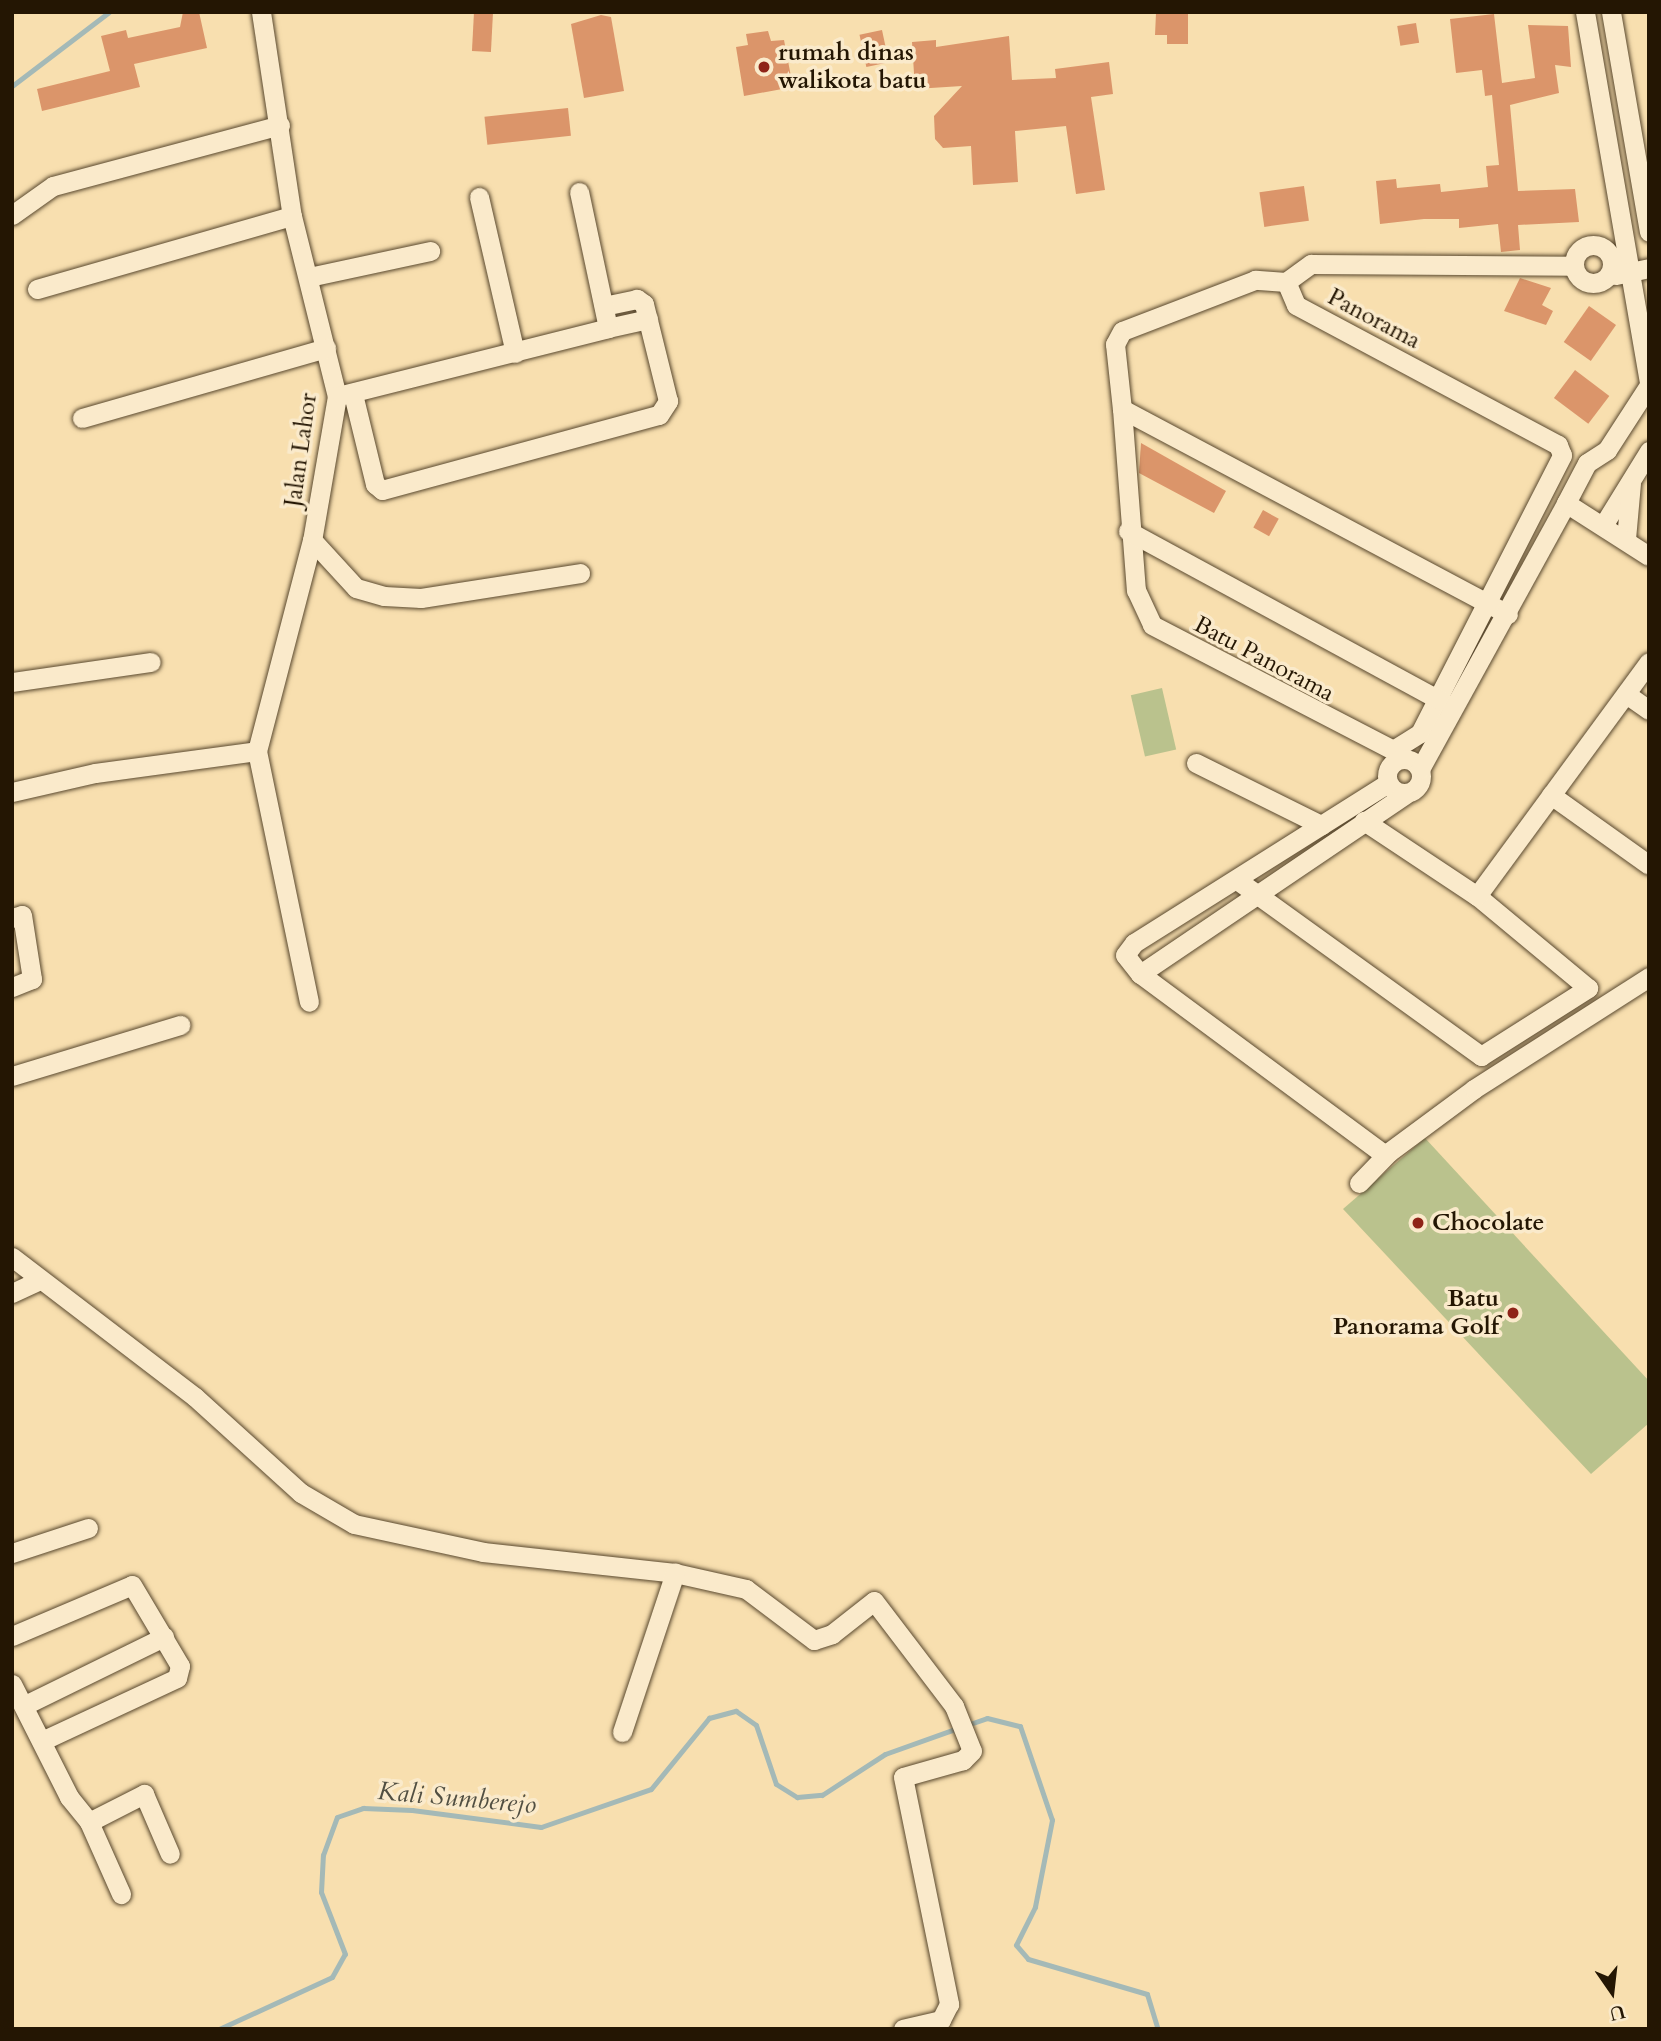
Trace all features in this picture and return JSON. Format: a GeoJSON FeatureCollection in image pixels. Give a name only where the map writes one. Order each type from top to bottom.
{"type":"FeatureCollection","features":[{"type":"Feature","properties":{"kind":"street","name":"Jalan Lahor"},"geometry":{"type":"LineString","coordinates":[[261,12],[292,216],[326,348],[345,395],[312,540],[257,751],[284,892],[309,1002]]}},
{"type":"Feature","properties":{"kind":"street"},"geometry":{"type":"LineString","coordinates":[[1385,1156],[1125,961],[1134,943],[1388,783],[1393,756],[1418,735],[1446,703],[1508,614],[1587,463],[1607,450],[1649,384],[1617,275],[1614,248],[1617,220],[1585,12]]}},
{"type":"Feature","properties":{"kind":"street"},"geometry":{"type":"LineString","coordinates":[[1611,12],[1649,232]]}},
{"type":"Feature","properties":{"kind":"street"},"geometry":{"type":"LineString","coordinates":[[12,215],[53,186],[279,125]]}},
{"type":"Feature","properties":{"kind":"street"},"geometry":{"type":"LineString","coordinates":[[579,192],[608,328]]}},
{"type":"Feature","properties":{"kind":"street"},"geometry":{"type":"LineString","coordinates":[[479,197],[515,353]]}},
{"type":"Feature","properties":{"kind":"street"},"geometry":{"type":"LineString","coordinates":[[37,289],[292,216]]}},
{"type":"Feature","properties":{"kind":"street"},"geometry":{"type":"LineString","coordinates":[[1574,266],[1585,247],[1614,248],[1649,242]]}},
{"type":"Feature","properties":{"kind":"street"},"geometry":{"type":"LineString","coordinates":[[309,277],[430,251]]}},
{"type":"Feature","properties":{"kind":"street","name":"Panorama"},"geometry":{"type":"LineString","coordinates":[[1587,463],[1296,305],[1286,282],[1311,264],[1574,266],[1587,283],[1617,275]]}},
{"type":"Feature","properties":{"kind":"street"},"geometry":{"type":"LineString","coordinates":[[1617,275],[1649,268]]}},
{"type":"Feature","properties":{"kind":"street","name":"Batu Panorama"},"geometry":{"type":"LineString","coordinates":[[1286,282],[1255,280],[1122,331],[1115,344],[1122,409],[1128,531],[1136,590],[1157,631],[1393,756]]}},
{"type":"Feature","properties":{"kind":"street"},"geometry":{"type":"LineString","coordinates":[[604,306],[637,299],[648,319],[668,401],[664,412],[388,490],[376,487],[345,395],[648,319]]}},
{"type":"Feature","properties":{"kind":"street"},"geometry":{"type":"LineString","coordinates":[[82,418],[326,348]]}},
{"type":"Feature","properties":{"kind":"street"},"geometry":{"type":"LineString","coordinates":[[1122,409],[1488,601],[1508,614]]}},
{"type":"Feature","properties":{"kind":"street"},"geometry":{"type":"LineString","coordinates":[[1140,974],[1364,821],[1416,789],[1420,769],[1488,601],[1558,473],[1558,445]]}},
{"type":"Feature","properties":{"kind":"street"},"geometry":{"type":"LineString","coordinates":[[1604,524],[1649,451]]}},
{"type":"Feature","properties":{"kind":"street"},"geometry":{"type":"LineString","coordinates":[[1626,539],[1633,512],[1631,483]]}},
{"type":"Feature","properties":{"kind":"street"},"geometry":{"type":"LineString","coordinates":[[1566,503],[1604,524],[1649,555]]}},
{"type":"Feature","properties":{"kind":"street"},"geometry":{"type":"LineString","coordinates":[[1128,531],[1446,703]]}},
{"type":"Feature","properties":{"kind":"street"},"geometry":{"type":"LineString","coordinates":[[312,540],[356,587],[384,596],[421,598],[580,573]]}},
{"type":"Feature","properties":{"kind":"street"},"geometry":{"type":"LineString","coordinates":[[12,682],[151,662]]}},
{"type":"Feature","properties":{"kind":"street"},"geometry":{"type":"LineString","coordinates":[[1477,896],[1649,663]]}},
{"type":"Feature","properties":{"kind":"street"},"geometry":{"type":"LineString","coordinates":[[1626,694],[1649,710]]}},
{"type":"Feature","properties":{"kind":"street"},"geometry":{"type":"LineString","coordinates":[[12,792],[95,773],[257,751]]}},
{"type":"Feature","properties":{"kind":"street"},"geometry":{"type":"LineString","coordinates":[[1393,756],[1413,761],[1420,769]]}},
{"type":"Feature","properties":{"kind":"street"},"geometry":{"type":"LineString","coordinates":[[1196,763],[1321,825]]}},
{"type":"Feature","properties":{"kind":"street"},"geometry":{"type":"LineString","coordinates":[[1388,783],[1406,793]]}},
{"type":"Feature","properties":{"kind":"street"},"geometry":{"type":"LineString","coordinates":[[1551,795],[1649,865]]}},
{"type":"Feature","properties":{"kind":"street"},"geometry":{"type":"LineString","coordinates":[[1237,880],[1484,1057],[1589,986],[1477,896],[1364,821]]}},
{"type":"Feature","properties":{"kind":"street"},"geometry":{"type":"LineString","coordinates":[[12,918],[22,915],[33,979],[12,986]]}},
{"type":"Feature","properties":{"kind":"street"},"geometry":{"type":"LineString","coordinates":[[1359,1183],[1385,1156],[1474,1089],[1649,977]]}},
{"type":"Feature","properties":{"kind":"street"},"geometry":{"type":"LineString","coordinates":[[12,1076],[180,1025]]}},
{"type":"Feature","properties":{"kind":"street"},"geometry":{"type":"LineString","coordinates":[[12,1257],[195,1397],[301,1493],[354,1524],[483,1552],[675,1573],[759,1595],[814,1640],[832,1634],[874,1601],[954,1706],[972,1751],[963,1760],[903,1777],[949,2004],[941,2020],[903,2029]]}},
{"type":"Feature","properties":{"kind":"street"},"geometry":{"type":"LineString","coordinates":[[12,1293],[40,1280]]}},
{"type":"Feature","properties":{"kind":"street"},"geometry":{"type":"LineString","coordinates":[[12,1553],[88,1528]]}},
{"type":"Feature","properties":{"kind":"street"},"geometry":{"type":"LineString","coordinates":[[622,1732],[675,1573]]}},
{"type":"Feature","properties":{"kind":"street"},"geometry":{"type":"LineString","coordinates":[[12,1636],[132,1585],[180,1666],[177,1678],[42,1741]]}},
{"type":"Feature","properties":{"kind":"street"},"geometry":{"type":"LineString","coordinates":[[25,1705],[164,1637]]}},
{"type":"Feature","properties":{"kind":"street"},"geometry":{"type":"LineString","coordinates":[[12,1684],[89,1822],[121,1895]]}},
{"type":"Feature","properties":{"kind":"street"},"geometry":{"type":"LineString","coordinates":[[89,1822],[144,1794],[170,1854]]}},
{"type":"Feature","properties":{"kind":"green space"},"geometry":{"type":"Polygon","coordinates":[[[1162,688],[1176,749],[1145,757],[1131,695],[1162,688]]]}},
{"type":"Feature","properties":{"kind":"green space","name":"Batu Panorama Golf"},"geometry":{"type":"Polygon","coordinates":[[[1425,1138],[1649,1381],[1649,1423],[1591,1474],[1343,1209],[1425,1138]]]}},
{"type":"Feature","properties":{"kind":"building"},"geometry":{"type":"Polygon","coordinates":[[[183,12],[199,12],[207,48],[134,64],[140,87],[42,111],[37,89],[110,71],[101,36],[126,30],[128,38],[180,27],[183,12]]]}},
{"type":"Feature","properties":{"kind":"building"},"geometry":{"type":"Polygon","coordinates":[[[474,12],[493,13],[491,52],[472,51],[474,12]]]}},
{"type":"Feature","properties":{"kind":"building"},"geometry":{"type":"Polygon","coordinates":[[[1188,12],[1188,44],[1167,44],[1167,35],[1155,35],[1156,13],[1188,12]]]}},
{"type":"Feature","properties":{"kind":"building"},"geometry":{"type":"Polygon","coordinates":[[[1494,14],[1502,83],[1535,78],[1528,25],[1568,26],[1571,67],[1555,65],[1559,93],[1510,105],[1518,191],[1575,189],[1579,222],[1518,225],[1520,250],[1501,252],[1498,224],[1459,228],[1459,219],[1424,219],[1380,224],[1376,181],[1396,179],[1397,188],[1440,184],[1441,192],[1488,187],[1486,166],[1499,165],[1492,95],[1485,96],[1482,70],[1456,73],[1450,19],[1494,14]]]}},
{"type":"Feature","properties":{"kind":"building"},"geometry":{"type":"Polygon","coordinates":[[[601,15],[611,17],[624,91],[584,98],[571,24],[601,15]]]}},
{"type":"Feature","properties":{"kind":"building"},"geometry":{"type":"Polygon","coordinates":[[[1416,23],[1419,43],[1400,46],[1397,26],[1416,23]]]}},
{"type":"Feature","properties":{"kind":"building"},"geometry":{"type":"Polygon","coordinates":[[[882,30],[889,62],[866,67],[860,35],[882,30]]]}},
{"type":"Feature","properties":{"kind":"building","name":"rumah dinas walikota batu"},"geometry":{"type":"Polygon","coordinates":[[[768,31],[771,41],[784,40],[793,87],[744,96],[736,47],[748,45],[746,34],[768,31]]]}},
{"type":"Feature","properties":{"kind":"building"},"geometry":{"type":"Polygon","coordinates":[[[1009,36],[1012,80],[1056,78],[1055,69],[1109,62],[1113,94],[1091,97],[1105,190],[1076,194],[1066,126],[1015,131],[1018,182],[973,185],[971,146],[943,148],[935,139],[934,116],[962,86],[915,89],[912,42],[936,40],[936,47],[1009,36]]]}},
{"type":"Feature","properties":{"kind":"building"},"geometry":{"type":"Polygon","coordinates":[[[568,108],[571,136],[487,145],[484,117],[568,108]]]}},
{"type":"Feature","properties":{"kind":"building"},"geometry":{"type":"Polygon","coordinates":[[[1304,186],[1309,221],[1264,227],[1259,192],[1304,186]]]}},
{"type":"Feature","properties":{"kind":"building"},"geometry":{"type":"Polygon","coordinates":[[[1520,278],[1551,288],[1542,305],[1553,311],[1546,325],[1504,311],[1520,278]]]}},
{"type":"Feature","properties":{"kind":"building"},"geometry":{"type":"Polygon","coordinates":[[[1589,306],[1616,325],[1591,361],[1564,342],[1589,306]]]}},
{"type":"Feature","properties":{"kind":"building"},"geometry":{"type":"Polygon","coordinates":[[[1575,370],[1609,396],[1588,424],[1554,398],[1575,370]]]}},
{"type":"Feature","properties":{"kind":"building"},"geometry":{"type":"Polygon","coordinates":[[[1141,443],[1226,491],[1214,513],[1139,473],[1141,443]]]}},
{"type":"Feature","properties":{"kind":"building"},"geometry":{"type":"Polygon","coordinates":[[[1263,510],[1279,519],[1269,536],[1253,527],[1263,510]]]}},
{"type":"Feature","properties":{"kind":"waterway"},"geometry":{"type":"LineString","coordinates":[[12,86],[109,12]]}},
{"type":"Feature","properties":{"kind":"waterway","name":"Kali Sumberejo"},"geometry":{"type":"LineString","coordinates":[[219,2029],[332,1977],[345,1954],[321,1892],[323,1855],[337,1817],[363,1808],[412,1810],[541,1827],[651,1789],[709,1718],[736,1711],[756,1725],[776,1784],[797,1797],[822,1795],[885,1754],[958,1728]]}},
{"type":"Feature","properties":{"kind":"waterway","name":"Kali Sumberejo"},"geometry":{"type":"LineString","coordinates":[[967,1725],[987,1718],[1020,1726],[1052,1820],[1035,1907],[1016,1945],[1028,1959],[1147,1994],[1158,2029]]}},
{"type":"Feature","properties":{"kind":"place","name":"rumah dinas walikota batu"},"geometry":{"type":"Point","coordinates":[764,67]}},
{"type":"Feature","properties":{"kind":"place","name":"Chocolate"},"geometry":{"type":"Point","coordinates":[1418,1223]}},
{"type":"Feature","properties":{"kind":"place","name":"Batu Panorama Golf"},"geometry":{"type":"Point","coordinates":[1513,1313]}}]}
